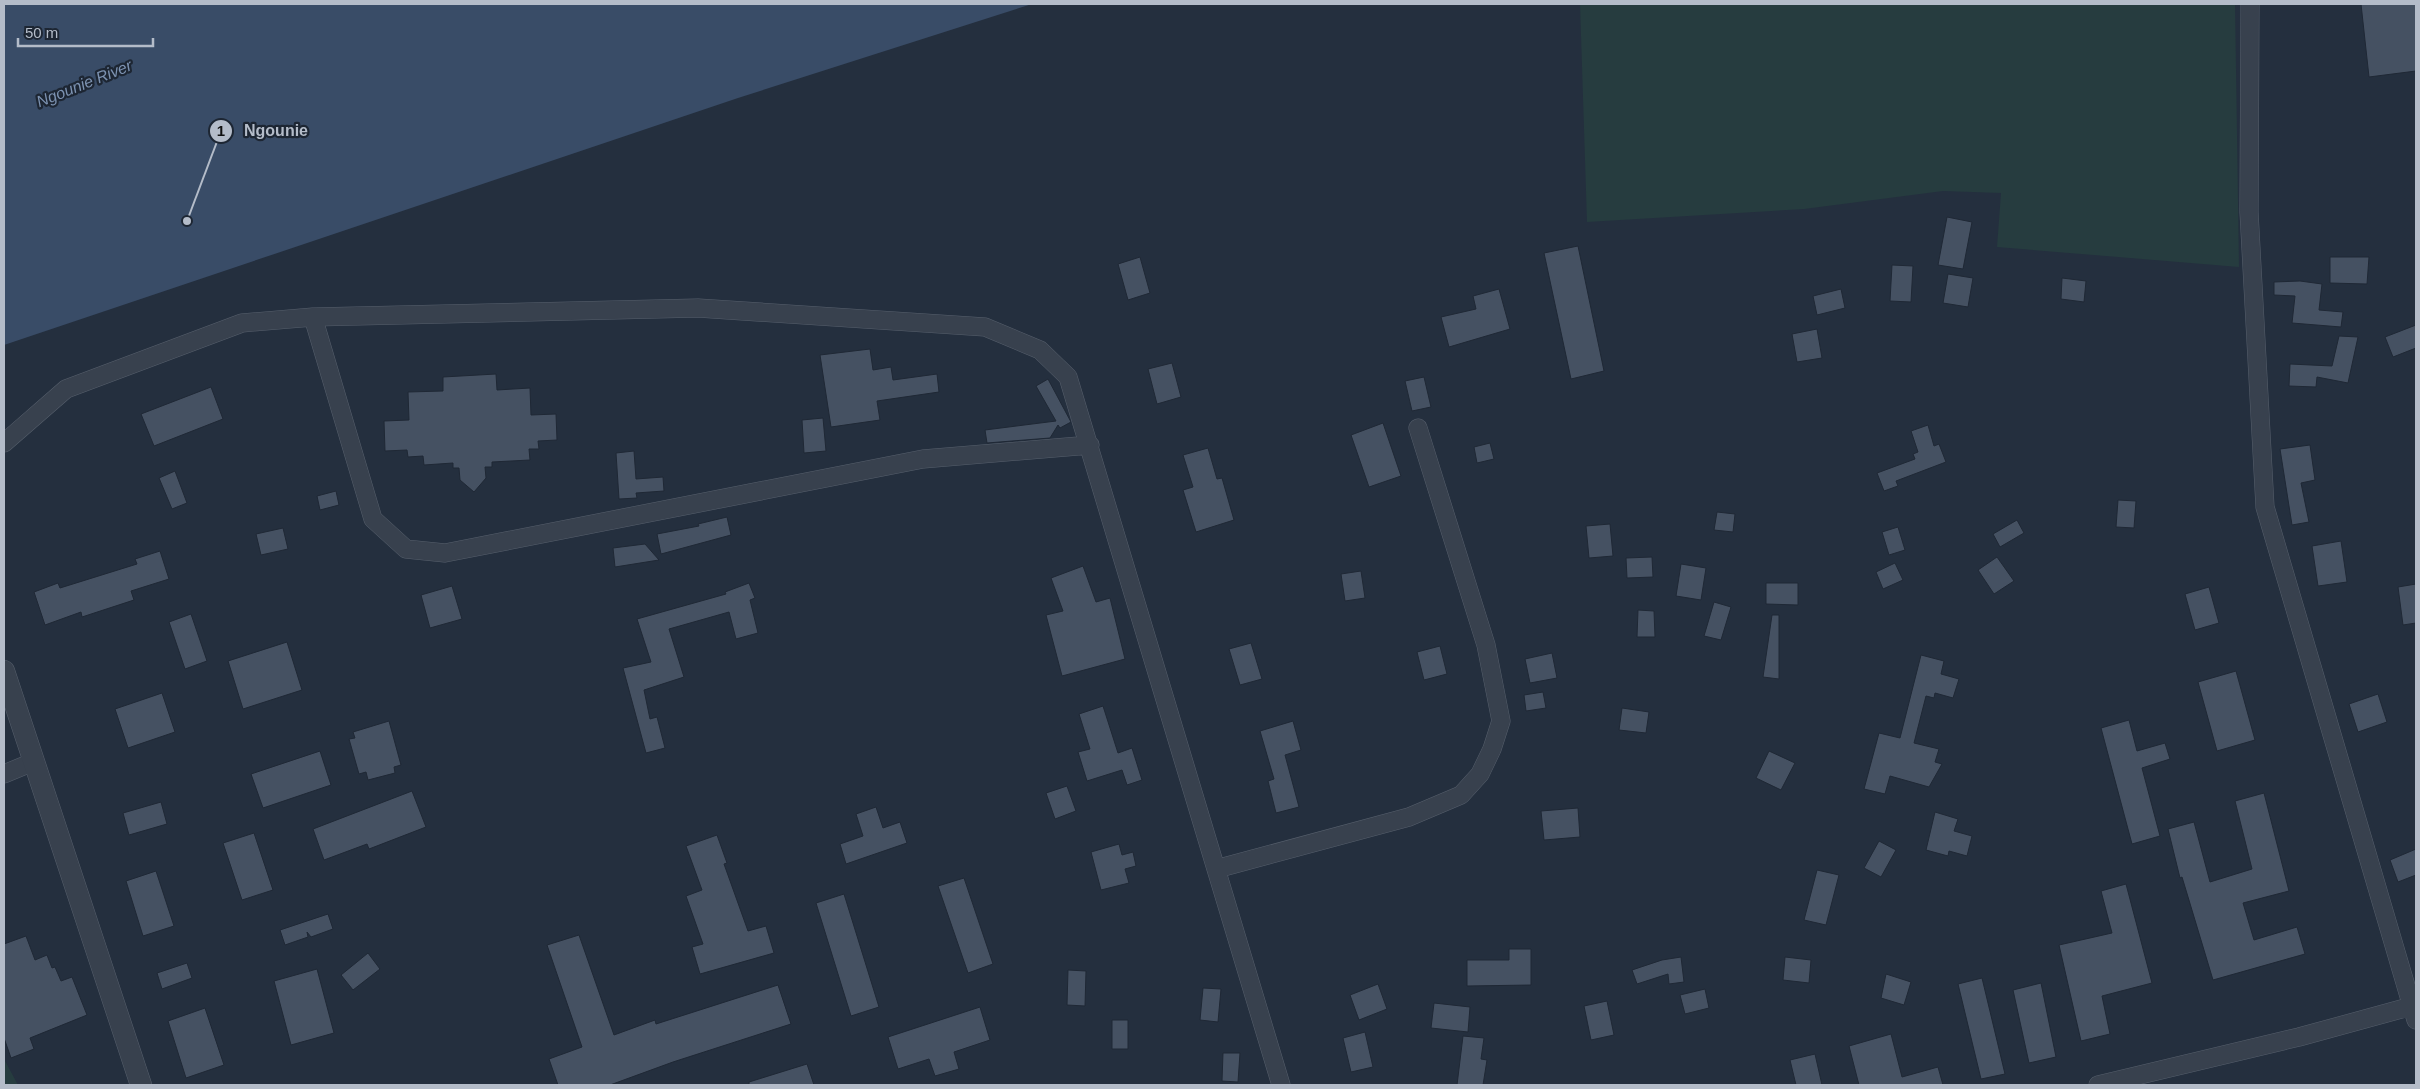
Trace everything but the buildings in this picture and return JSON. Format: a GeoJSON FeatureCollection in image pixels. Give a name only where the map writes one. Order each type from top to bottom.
{"type":"FeatureCollection","features":[{"type":"Feature","properties":{"kind":"street"},"geometry":{"type":"LineString","coordinates":[[2098,1085],[2415,1011],[2265,507],[2249,212],[2250,4]]}},
{"type":"Feature","properties":{"kind":"street"},"geometry":{"type":"LineString","coordinates":[[4,442],[66,389],[242,323],[313,317],[698,308],[985,327],[1040,350],[1068,377],[1281,1085]]}},
{"type":"Feature","properties":{"kind":"street"},"geometry":{"type":"LineString","coordinates":[[313,317],[373,519],[406,549],[445,552],[923,459],[1090,445]]}},
{"type":"Feature","properties":{"kind":"street"},"geometry":{"type":"LineString","coordinates":[[1216,869],[1409,817],[1460,795],[1480,774],[1492,749],[1500,722],[1486,646],[1418,428]]}},
{"type":"Feature","properties":{"kind":"street"},"geometry":{"type":"LineString","coordinates":[[4,671],[142,1085]]}},
{"type":"Feature","properties":{"kind":"street"},"geometry":{"type":"LineString","coordinates":[[4,774],[33,762]]}},
{"type":"Feature","properties":{"kind":"green space"},"geometry":{"type":"Polygon","coordinates":[[[1580,4],[2235,4],[2239,267],[1997,247],[2001,193],[1943,191],[1804,209],[1587,222],[1580,4]]]}},
{"type":"Feature","properties":{"kind":"green space"},"geometry":{"type":"Polygon","coordinates":[[[4,1059],[18,1085],[4,1085],[4,1059]]]}},
{"type":"Feature","properties":{"kind":"water","name":"Ngounie River"},"geometry":{"type":"Polygon","coordinates":[[[4,4],[1032,4],[738,98],[4,345],[4,4]]]}},
{"type":"Feature","properties":{"kind":"place","name":"Ngounie"},"geometry":{"type":"Point","coordinates":[187,221]}}]}
